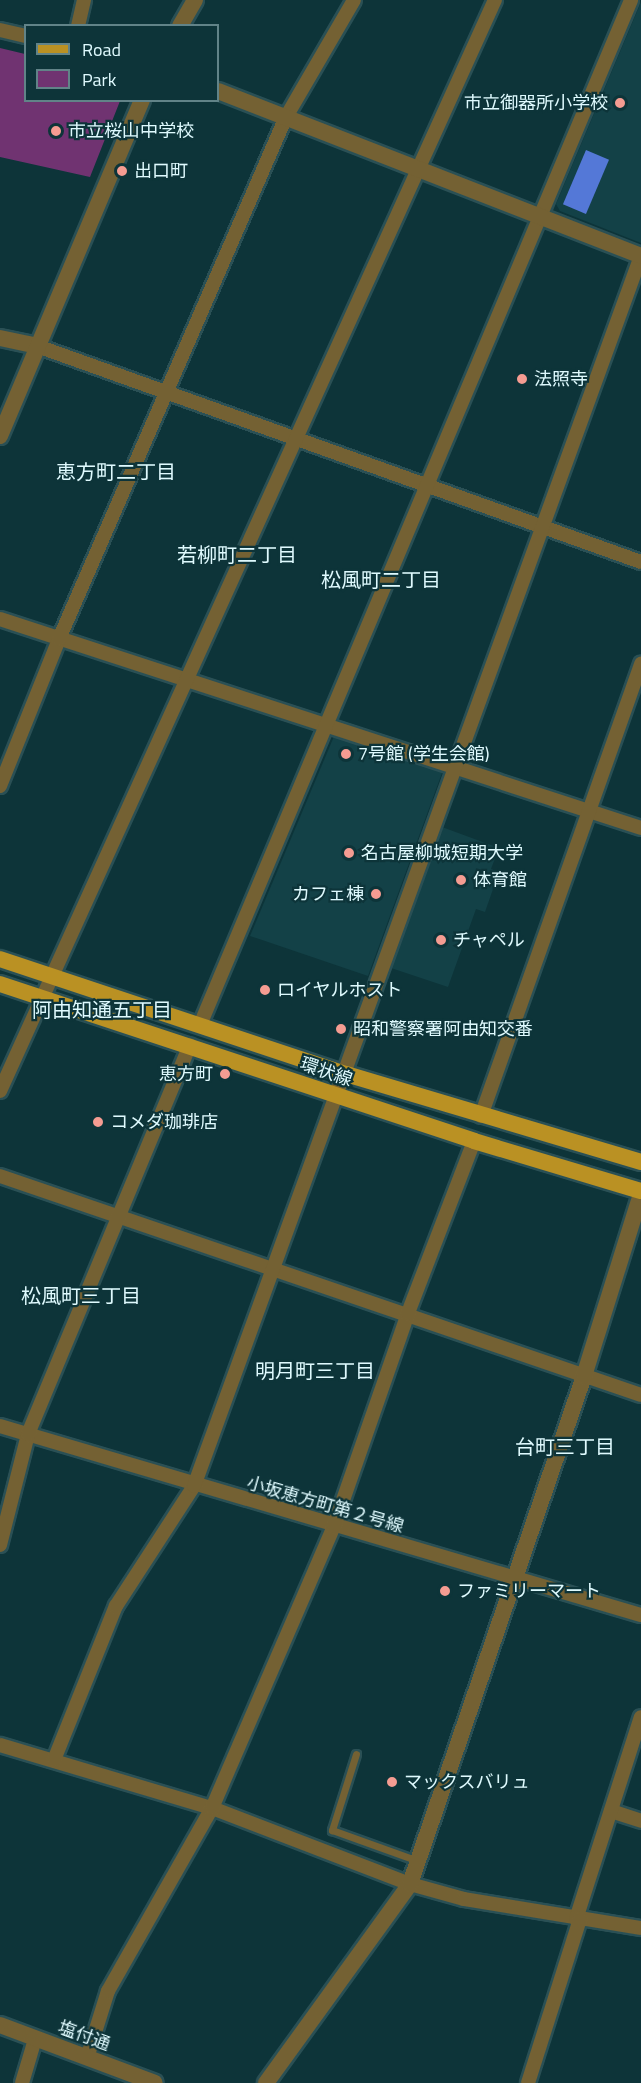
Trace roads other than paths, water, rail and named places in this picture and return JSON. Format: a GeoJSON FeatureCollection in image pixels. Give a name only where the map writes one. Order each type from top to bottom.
{"type":"FeatureCollection","features":[{"type":"Feature","properties":{"kind":"main road","name":"環状線"},"geometry":{"type":"LineString","coordinates":[[0,959],[51,978],[346,1074],[641,1162]]}},
{"type":"Feature","properties":{"kind":"main road","name":"環状線"},"geometry":{"type":"LineString","coordinates":[[0,984],[190,1045],[474,1141],[641,1192]]}},
{"type":"Feature","properties":{"kind":"street"},"geometry":{"type":"LineString","coordinates":[[78,24],[84,0]]}},
{"type":"Feature","properties":{"kind":"street"},"geometry":{"type":"LineString","coordinates":[[181,24],[195,0]]}},
{"type":"Feature","properties":{"kind":"street"},"geometry":{"type":"LineString","coordinates":[[0,786],[59,639],[165,391],[286,117],[354,0]]}},
{"type":"Feature","properties":{"kind":"street"},"geometry":{"type":"LineString","coordinates":[[0,1091],[495,0]]}},
{"type":"Feature","properties":{"kind":"street"},"geometry":{"type":"LineString","coordinates":[[200,1025],[632,0]]}},
{"type":"Feature","properties":{"kind":"street"},"geometry":{"type":"LineString","coordinates":[[0,30],[24,36]]}},
{"type":"Feature","properties":{"kind":"street"},"geometry":{"type":"LineString","coordinates":[[54,1760],[116,1606],[194,1486],[346,1074],[541,525],[641,256],[219,91]]}},
{"type":"Feature","properties":{"kind":"street"},"geometry":{"type":"LineString","coordinates":[[0,436],[141,102]]}},
{"type":"Feature","properties":{"kind":"street"},"geometry":{"type":"LineString","coordinates":[[0,338],[37,346],[427,483],[641,562]]}},
{"type":"Feature","properties":{"kind":"street"},"geometry":{"type":"LineString","coordinates":[[0,619],[641,828]]}},
{"type":"Feature","properties":{"kind":"street"},"geometry":{"type":"LineString","coordinates":[[481,1116],[641,663]]}},
{"type":"Feature","properties":{"kind":"street"},"geometry":{"type":"LineString","coordinates":[[0,1545],[28,1434],[121,1218],[190,1045]]}},
{"type":"Feature","properties":{"kind":"street"},"geometry":{"type":"LineString","coordinates":[[87,2058],[108,1991],[212,1808],[334,1526],[408,1313],[474,1141]]}},
{"type":"Feature","properties":{"kind":"street"},"geometry":{"type":"LineString","coordinates":[[0,1176],[408,1313],[641,1395]]}},
{"type":"Feature","properties":{"kind":"street"},"geometry":{"type":"LineString","coordinates":[[266,2083],[410,1884],[516,1580],[584,1376],[641,1192]]}},
{"type":"Feature","properties":{"kind":"street","name":"小坂恵方町第２号線"},"geometry":{"type":"LineString","coordinates":[[0,1426],[194,1486],[641,1615]]}},
{"type":"Feature","properties":{"kind":"street"},"geometry":{"type":"LineString","coordinates":[[528,2083],[641,1717]]}},
{"type":"Feature","properties":{"kind":"street"},"geometry":{"type":"LineString","coordinates":[[0,1745],[212,1808],[410,1884],[464,1899],[641,1928]]}},
{"type":"Feature","properties":{"kind":"street"},"geometry":{"type":"LineString","coordinates":[[611,1811],[641,1821]]}},
{"type":"Feature","properties":{"kind":"street","name":"塩付通"},"geometry":{"type":"LineString","coordinates":[[0,2025],[87,2058],[134,2079],[154,2083]]}},
{"type":"Feature","properties":{"kind":"street"},"geometry":{"type":"LineString","coordinates":[[22,2083],[35,2038]]}},
{"type":"Feature","properties":{"kind":"lane"},"geometry":{"type":"LineString","coordinates":[[356,1754],[332,1830],[418,1861]]}},
{"type":"Feature","properties":{"kind":"water"},"geometry":{"type":"Polygon","coordinates":[[[586,150],[609,160],[586,214],[563,204],[586,150]]]}},
{"type":"Feature","properties":{"kind":"place","name":"市立御器所小学校"},"geometry":{"type":"Point","coordinates":[620,103]}},
{"type":"Feature","properties":{"kind":"place","name":"市立桜山中学校"},"geometry":{"type":"Point","coordinates":[56,131]}},
{"type":"Feature","properties":{"kind":"place","name":"出口町"},"geometry":{"type":"Point","coordinates":[122,171]}},
{"type":"Feature","properties":{"kind":"place","name":"法照寺"},"geometry":{"type":"Point","coordinates":[522,379]}},
{"type":"Feature","properties":{"kind":"place","name":"7号館 (学生会館)"},"geometry":{"type":"Point","coordinates":[346,754]}},
{"type":"Feature","properties":{"kind":"place","name":"名古屋柳城短期大学"},"geometry":{"type":"Point","coordinates":[349,853]}},
{"type":"Feature","properties":{"kind":"place","name":"体育館"},"geometry":{"type":"Point","coordinates":[461,880]}},
{"type":"Feature","properties":{"kind":"place","name":"カフェ棟"},"geometry":{"type":"Point","coordinates":[376,894]}},
{"type":"Feature","properties":{"kind":"place","name":"チャペル"},"geometry":{"type":"Point","coordinates":[441,940]}},
{"type":"Feature","properties":{"kind":"place","name":"ロイヤルホスト"},"geometry":{"type":"Point","coordinates":[265,990]}},
{"type":"Feature","properties":{"kind":"place","name":"昭和警察署阿由知交番"},"geometry":{"type":"Point","coordinates":[341,1029]}},
{"type":"Feature","properties":{"kind":"place","name":"恵方町"},"geometry":{"type":"Point","coordinates":[225,1074]}},
{"type":"Feature","properties":{"kind":"place","name":"コメダ珈琲店"},"geometry":{"type":"Point","coordinates":[98,1122]}},
{"type":"Feature","properties":{"kind":"place","name":"ファミリーマート"},"geometry":{"type":"Point","coordinates":[445,1591]}},
{"type":"Feature","properties":{"kind":"place","name":"マックスバリュ"},"geometry":{"type":"Point","coordinates":[392,1782]}},
{"type":"Feature","properties":{"kind":"district","name":"恵方町二丁目"},"geometry":{"type":"Point","coordinates":[116,471]}},
{"type":"Feature","properties":{"kind":"district","name":"若柳町二丁目"},"geometry":{"type":"Point","coordinates":[237,554]}},
{"type":"Feature","properties":{"kind":"district","name":"松風町二丁目"},"geometry":{"type":"Point","coordinates":[381,579]}},
{"type":"Feature","properties":{"kind":"district","name":"阿由知通五丁目"},"geometry":{"type":"Point","coordinates":[102,1009]}},
{"type":"Feature","properties":{"kind":"district","name":"松風町三丁目"},"geometry":{"type":"Point","coordinates":[81,1295]}},
{"type":"Feature","properties":{"kind":"district","name":"明月町三丁目"},"geometry":{"type":"Point","coordinates":[315,1370]}},
{"type":"Feature","properties":{"kind":"district","name":"台町三丁目"},"geometry":{"type":"Point","coordinates":[565,1446]}}]}
